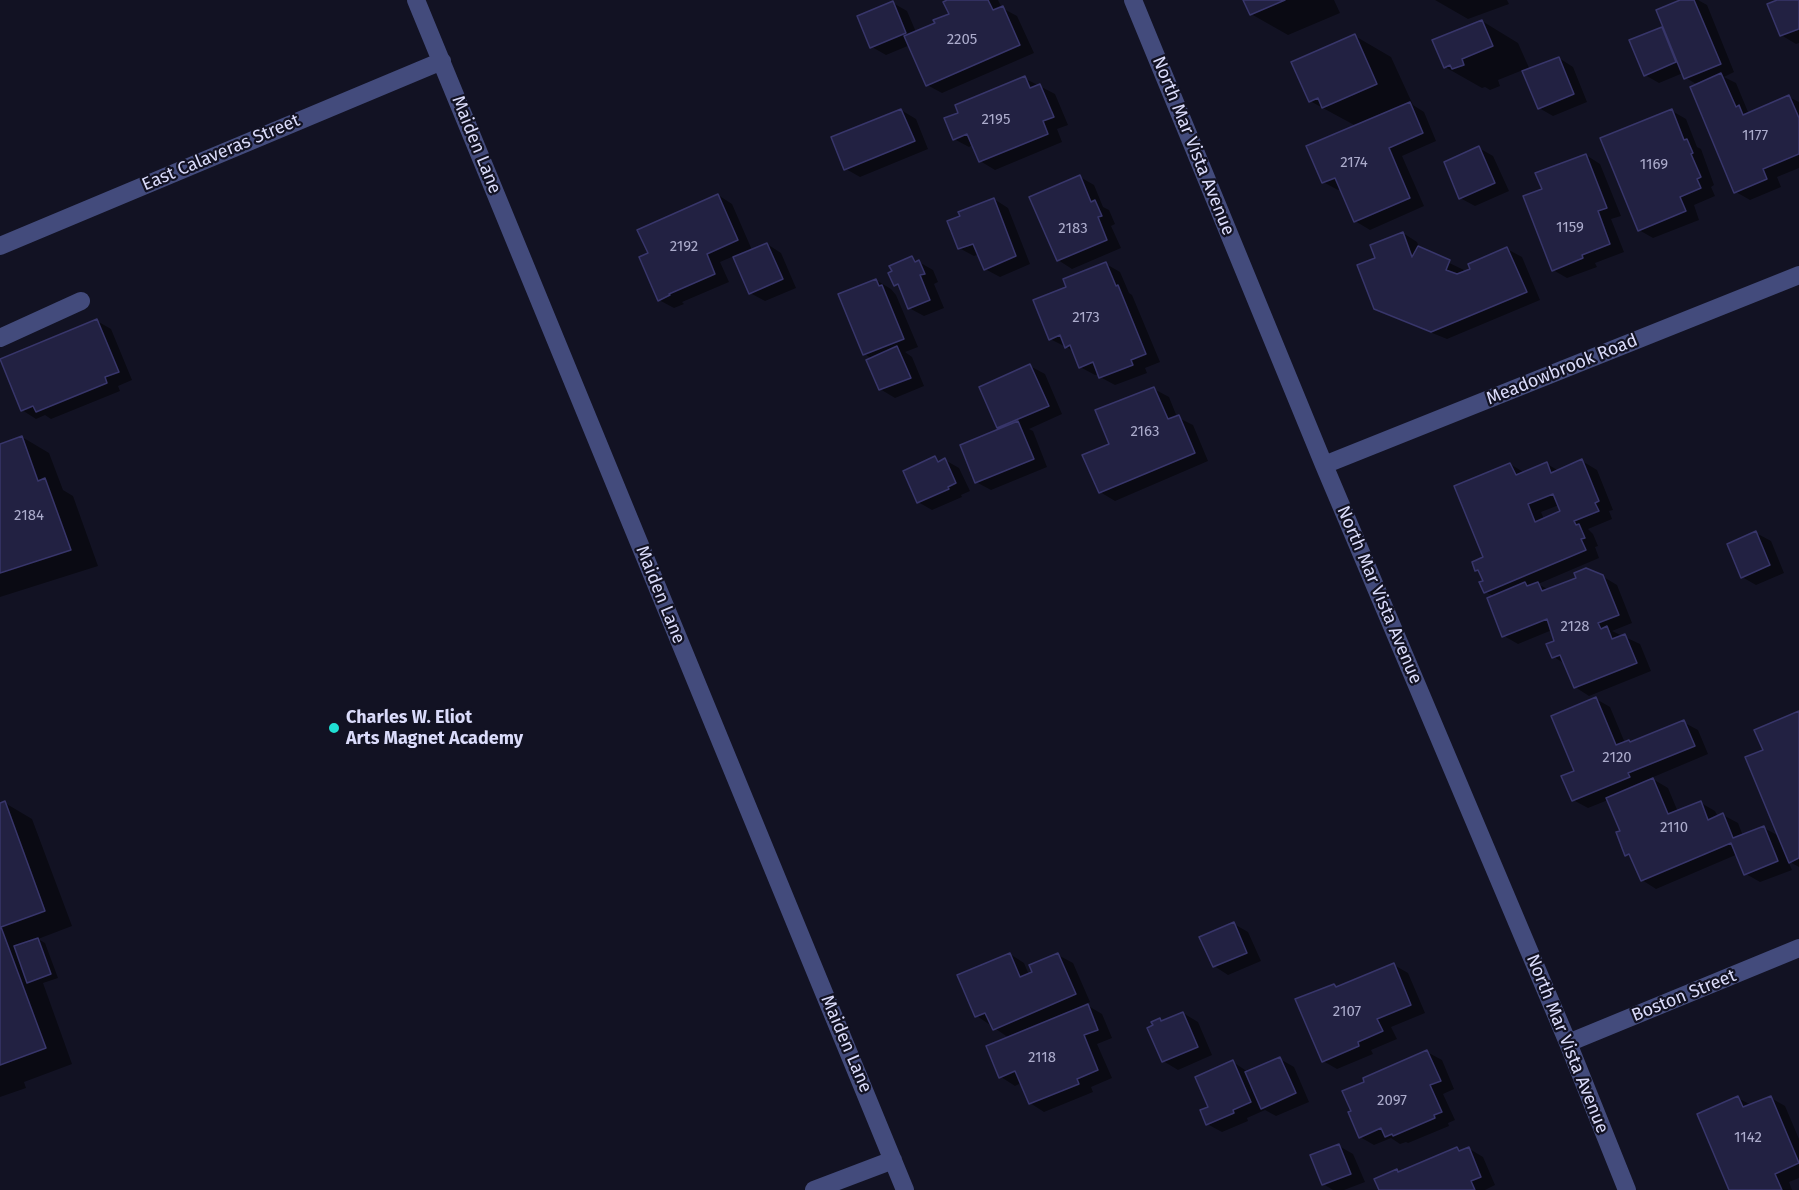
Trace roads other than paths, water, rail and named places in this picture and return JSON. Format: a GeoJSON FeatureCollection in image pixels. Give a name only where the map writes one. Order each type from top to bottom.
{"type":"FeatureCollection","features":[{"type":"Feature","properties":{"kind":"street","name":"Maiden Lane"},"geometry":{"type":"LineString","coordinates":[[416,0],[905,1190]]}},
{"type":"Feature","properties":{"kind":"street","name":"North Mar Vista Avenue"},"geometry":{"type":"LineString","coordinates":[[1133,0],[1324,465],[1568,1043],[1627,1190]]}},
{"type":"Feature","properties":{"kind":"street","name":"East Calaveras Street"},"geometry":{"type":"LineString","coordinates":[[0,246],[442,61]]}},
{"type":"Feature","properties":{"kind":"street","name":"Meadowbrook Road"},"geometry":{"type":"LineString","coordinates":[[1324,465],[1799,275]]}},
{"type":"Feature","properties":{"kind":"street"},"geometry":{"type":"LineString","coordinates":[[0,338],[81,301]]}},
{"type":"Feature","properties":{"kind":"street","name":"Boston Street"},"geometry":{"type":"LineString","coordinates":[[1568,1043],[1799,948]]}},
{"type":"Feature","properties":{"kind":"street"},"geometry":{"type":"LineString","coordinates":[[814,1190],[893,1161]]}},
{"type":"Feature","properties":{"kind":"place","name":"Charles W. Eliot Arts Magnet Academy"},"geometry":{"type":"Point","coordinates":[334,728]}}]}
